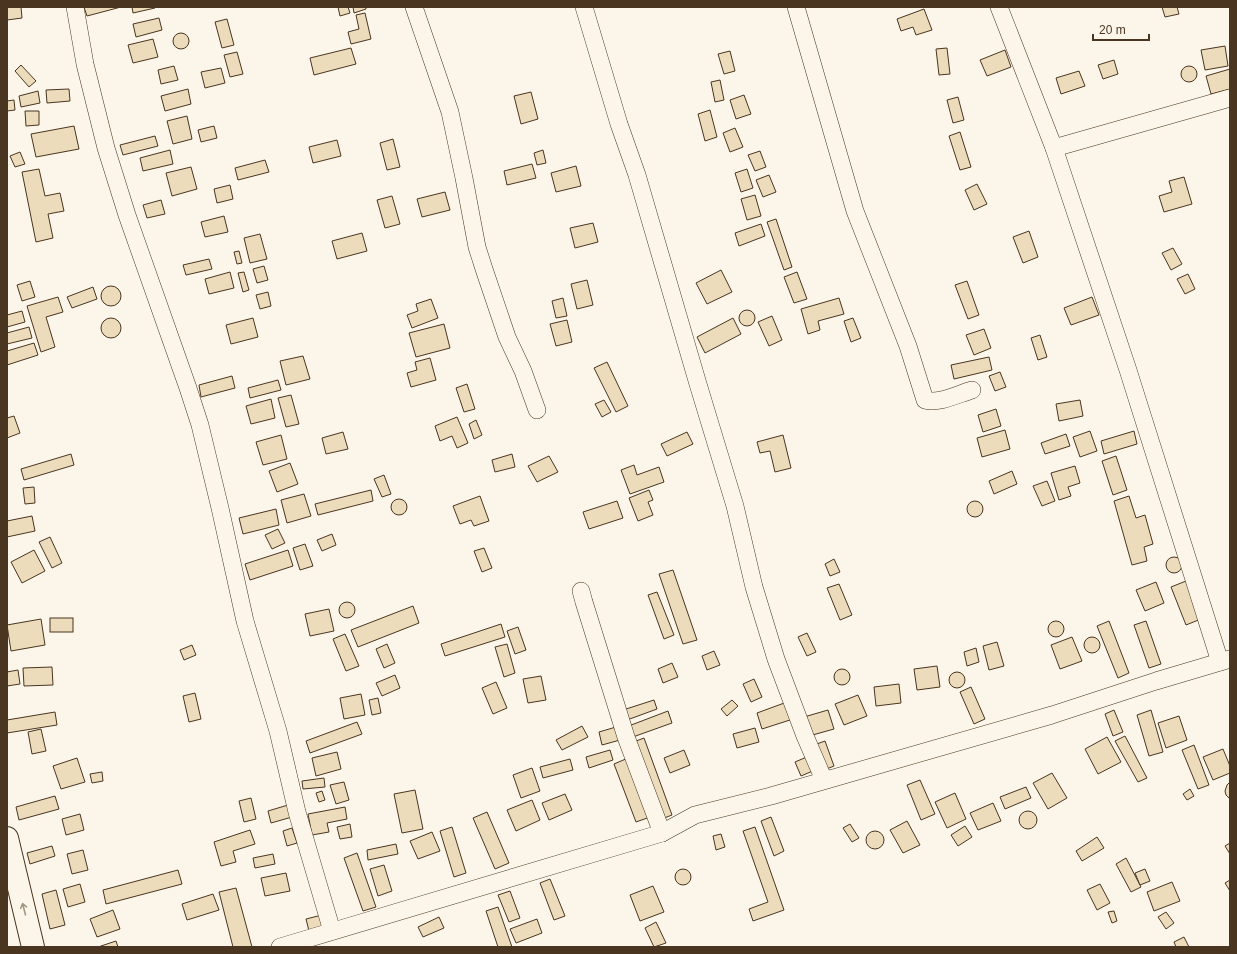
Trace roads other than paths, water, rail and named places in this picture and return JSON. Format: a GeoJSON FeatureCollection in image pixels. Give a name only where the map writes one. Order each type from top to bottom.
{"type":"FeatureCollection","features":[{"type":"Feature","properties":{"kind":"highway"},"geometry":{"type":"LineString","coordinates":[[7,838],[34,947]]}},
{"type":"Feature","properties":{"kind":"street"},"geometry":{"type":"LineString","coordinates":[[75,7],[85,64],[106,148],[127,215],[200,424],[245,621],[278,731],[297,812],[332,931]]}},
{"type":"Feature","properties":{"kind":"street"},"geometry":{"type":"LineString","coordinates":[[414,7],[450,112],[484,270],[507,337],[523,371],[537,410]]}},
{"type":"Feature","properties":{"kind":"street"},"geometry":{"type":"LineString","coordinates":[[584,7],[619,124],[637,175],[735,506],[754,587],[776,659],[805,736],[824,780]]}},
{"type":"Feature","properties":{"kind":"street"},"geometry":{"type":"LineString","coordinates":[[796,7],[855,211],[908,346],[925,400],[941,400],[972,390]]}},
{"type":"Feature","properties":{"kind":"street"},"geometry":{"type":"LineString","coordinates":[[280,947],[662,832],[695,815],[771,796],[1052,715],[1156,681],[1225,661],[1054,148],[999,7]]}},
{"type":"Feature","properties":{"kind":"street"},"geometry":{"type":"LineString","coordinates":[[1054,148],[1230,98]]}},
{"type":"Feature","properties":{"kind":"street"},"geometry":{"type":"LineString","coordinates":[[582,591],[584,602],[626,737],[662,832]]}}]}
